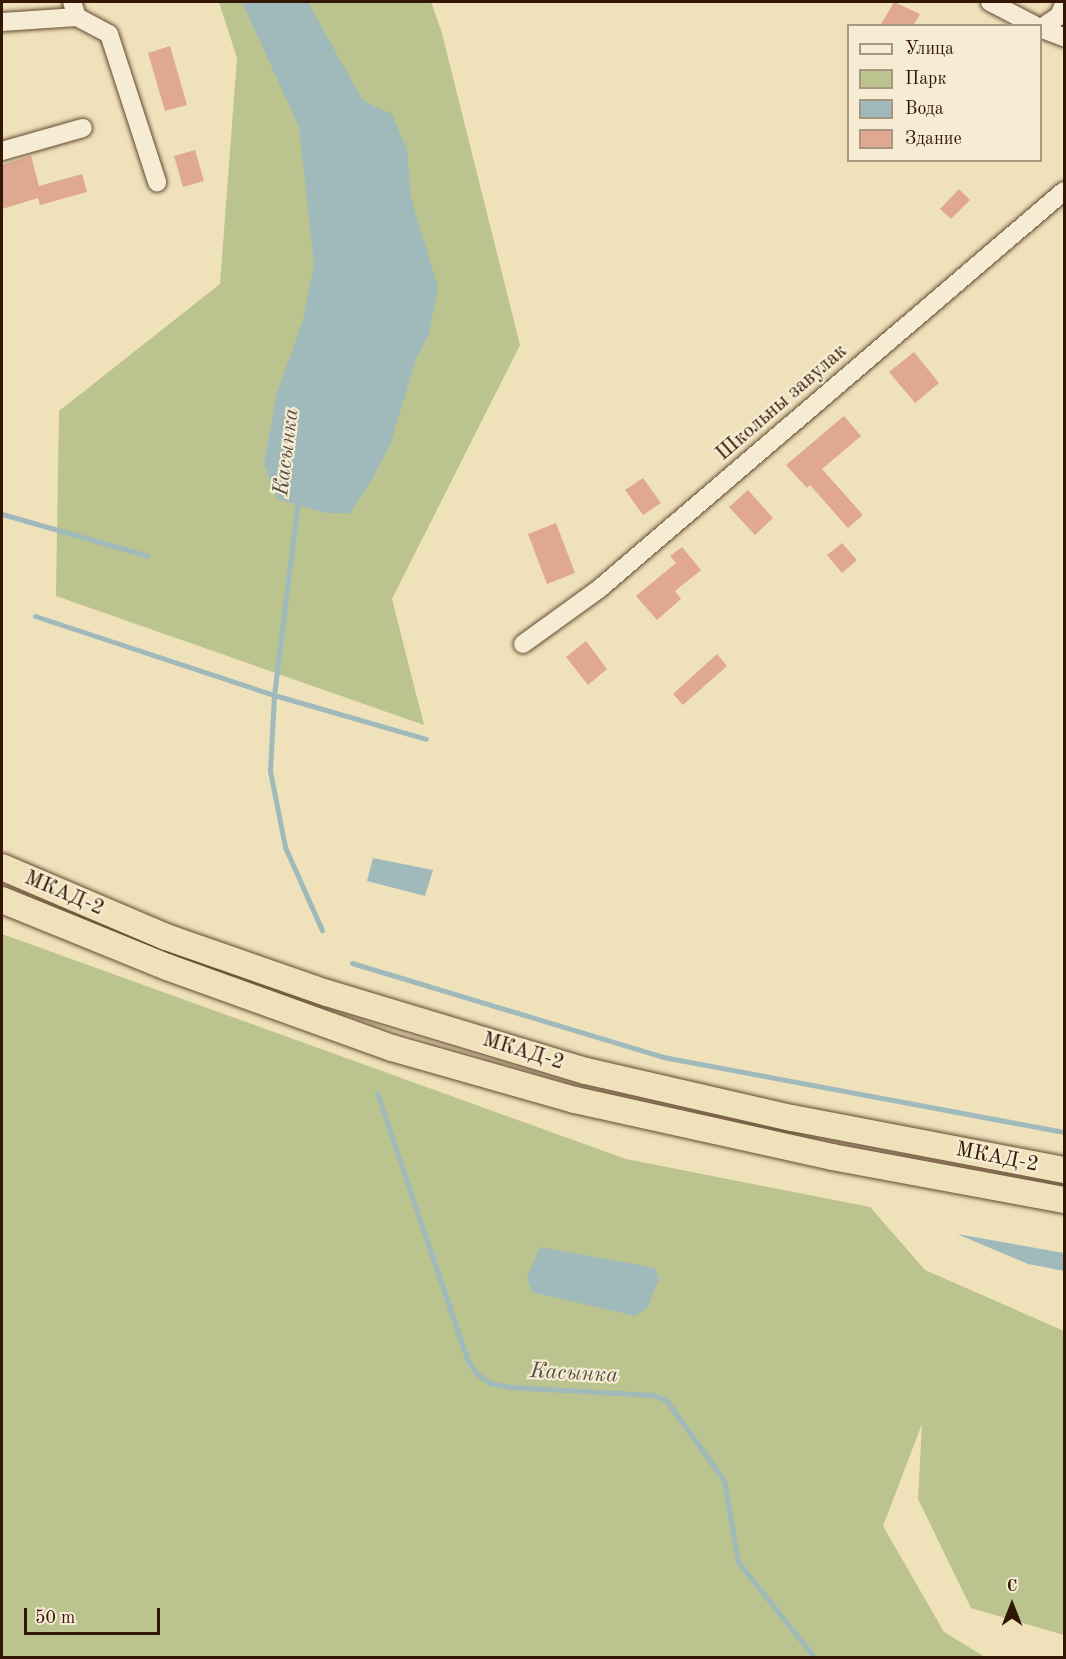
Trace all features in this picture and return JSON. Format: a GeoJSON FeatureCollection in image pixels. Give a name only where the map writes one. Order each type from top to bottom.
{"type":"FeatureCollection","features":[{"type":"Feature","properties":{"kind":"highway","name":"МКАД-2"},"geometry":{"type":"LineString","coordinates":[[2,867],[166,937],[327,993],[586,1071],[792,1118],[1065,1170]]}},
{"type":"Feature","properties":{"kind":"highway"},"geometry":{"type":"LineString","coordinates":[[2,900],[167,967],[392,1048],[575,1100],[832,1157],[1065,1200]]}},
{"type":"Feature","properties":{"kind":"street"},"geometry":{"type":"LineString","coordinates":[[990,2],[1034,24]]}},
{"type":"Feature","properties":{"kind":"street"},"geometry":{"type":"LineString","coordinates":[[1042,26],[1059,16],[1065,4]]}},
{"type":"Feature","properties":{"kind":"street"},"geometry":{"type":"LineString","coordinates":[[2,22],[74,9],[109,34],[157,182]]}},
{"type":"Feature","properties":{"kind":"street"},"geometry":{"type":"LineString","coordinates":[[1042,28],[1065,37]]}},
{"type":"Feature","properties":{"kind":"street"},"geometry":{"type":"LineString","coordinates":[[2,151],[83,128]]}},
{"type":"Feature","properties":{"kind":"street","name":"Школьны завулак"},"geometry":{"type":"LineString","coordinates":[[524,644],[599,589],[1065,190]]}},
{"type":"Feature","properties":{"kind":"green space"},"geometry":{"type":"Polygon","coordinates":[[[219,2],[431,2],[441,30],[520,345],[392,599],[424,725],[56,596],[59,411],[220,284],[237,58],[219,2]]]}},
{"type":"Feature","properties":{"kind":"green space"},"geometry":{"type":"Polygon","coordinates":[[[2,934],[626,1159],[870,1207],[925,1270],[1064,1331],[1064,1635],[971,1608],[918,1499],[922,1424],[883,1526],[944,1632],[985,1657],[2,1657],[2,934]]]}},
{"type":"Feature","properties":{"kind":"water"},"geometry":{"type":"Polygon","coordinates":[[[242,2],[308,2],[363,101],[392,114],[407,150],[411,198],[438,287],[429,334],[416,359],[390,445],[370,483],[350,513],[326,513],[277,499],[264,464],[277,392],[303,320],[314,264],[299,127],[242,2]]]}},
{"type":"Feature","properties":{"kind":"water"},"geometry":{"type":"Polygon","coordinates":[[[373,858],[433,870],[425,896],[367,881],[373,858]]]}},
{"type":"Feature","properties":{"kind":"water"},"geometry":{"type":"Polygon","coordinates":[[[957,1234],[1064,1253],[1064,1271],[1028,1264],[957,1234]]]}},
{"type":"Feature","properties":{"kind":"water"},"geometry":{"type":"Polygon","coordinates":[[[540,1247],[655,1268],[659,1279],[648,1307],[635,1316],[532,1292],[527,1278],[540,1247]]]}},
{"type":"Feature","properties":{"kind":"building"},"geometry":{"type":"Polygon","coordinates":[[[894,2],[920,14],[914,24],[881,24],[894,2]]]}},
{"type":"Feature","properties":{"kind":"building"},"geometry":{"type":"Polygon","coordinates":[[[170,46],[187,105],[165,111],[148,53],[170,46]]]}},
{"type":"Feature","properties":{"kind":"building"},"geometry":{"type":"Polygon","coordinates":[[[195,150],[204,181],[183,187],[174,156],[195,150]]]}},
{"type":"Feature","properties":{"kind":"building"},"geometry":{"type":"Polygon","coordinates":[[[31,156],[39,186],[82,174],[87,192],[40,205],[38,198],[2,209],[2,165],[31,156]]]}},
{"type":"Feature","properties":{"kind":"building"},"geometry":{"type":"Polygon","coordinates":[[[959,189],[970,200],[951,219],[940,209],[959,189]]]}},
{"type":"Feature","properties":{"kind":"building"},"geometry":{"type":"Polygon","coordinates":[[[914,352],[939,383],[915,403],[889,372],[914,352]]]}},
{"type":"Feature","properties":{"kind":"building"},"geometry":{"type":"Polygon","coordinates":[[[844,416],[861,436],[822,469],[863,515],[848,528],[810,485],[807,488],[786,465],[844,416]]]}},
{"type":"Feature","properties":{"kind":"building"},"geometry":{"type":"Polygon","coordinates":[[[643,478],[661,503],[643,515],[625,490],[643,478]]]}},
{"type":"Feature","properties":{"kind":"building"},"geometry":{"type":"Polygon","coordinates":[[[748,490],[773,518],[755,535],[729,507],[748,490]]]}},
{"type":"Feature","properties":{"kind":"building"},"geometry":{"type":"Polygon","coordinates":[[[556,523],[575,573],[547,584],[528,534],[556,523]]]}},
{"type":"Feature","properties":{"kind":"building"},"geometry":{"type":"Polygon","coordinates":[[[842,543],[857,560],[842,573],[827,555],[842,543]]]}},
{"type":"Feature","properties":{"kind":"building"},"geometry":{"type":"Polygon","coordinates":[[[682,547],[701,570],[675,591],[681,599],[657,620],[636,596],[676,563],[670,556],[682,547]]]}},
{"type":"Feature","properties":{"kind":"building"},"geometry":{"type":"Polygon","coordinates":[[[586,641],[607,669],[588,685],[566,657],[586,641]]]}},
{"type":"Feature","properties":{"kind":"building"},"geometry":{"type":"Polygon","coordinates":[[[717,654],[727,666],[683,705],[673,694],[717,654]]]}},
{"type":"Feature","properties":{"kind":"waterway","name":"Касынка"},"geometry":{"type":"LineString","coordinates":[[298,500],[274,695],[270,771],[285,847],[322,930]]}},
{"type":"Feature","properties":{"kind":"waterway"},"geometry":{"type":"LineString","coordinates":[[2,514],[148,556]]}},
{"type":"Feature","properties":{"kind":"waterway"},"geometry":{"type":"LineString","coordinates":[[35,616],[274,695],[426,739]]}},
{"type":"Feature","properties":{"kind":"waterway"},"geometry":{"type":"LineString","coordinates":[[352,963],[663,1057],[1064,1132]]}},
{"type":"Feature","properties":{"kind":"waterway","name":"Касынка"},"geometry":{"type":"LineString","coordinates":[[377,1093],[467,1359],[476,1373],[490,1383],[510,1387],[653,1395],[666,1400],[724,1480],[738,1562],[815,1658]]}}]}
